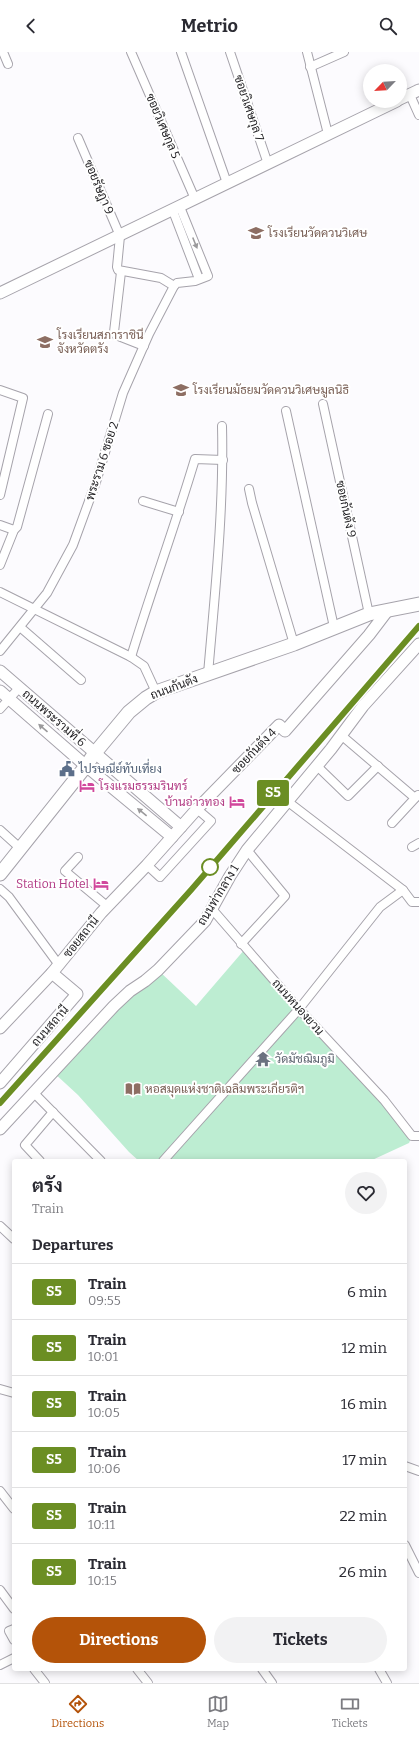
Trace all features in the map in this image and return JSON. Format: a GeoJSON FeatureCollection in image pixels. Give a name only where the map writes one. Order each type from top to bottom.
{"type":"FeatureCollection","features":[{"type":"Feature","properties":{"kind":"main road","name":"ถนนกันตัง"},"geometry":{"type":"LineString","coordinates":[[0,874],[94,754],[129,712],[146,698],[156,692],[294,644],[369,614],[417,601]]}},
{"type":"Feature","properties":{"kind":"street"},"geometry":{"type":"LineString","coordinates":[[3,52],[8,64]]}},
{"type":"Feature","properties":{"kind":"street","name":"ซอยวิเศษกุล 5"},"geometry":{"type":"LineString","coordinates":[[131,52],[195,199]]}},
{"type":"Feature","properties":{"kind":"street"},"geometry":{"type":"LineString","coordinates":[[181,52],[227,183]]}},
{"type":"Feature","properties":{"kind":"street","name":"ซอยวิเศษกุล 7"},"geometry":{"type":"LineString","coordinates":[[230,52],[268,164]]}},
{"type":"Feature","properties":{"kind":"street"},"geometry":{"type":"LineString","coordinates":[[307,52],[328,134]]}},
{"type":"Feature","properties":{"kind":"street"},"geometry":{"type":"LineString","coordinates":[[310,67],[344,52]]}},
{"type":"Feature","properties":{"kind":"street"},"geometry":{"type":"LineString","coordinates":[[410,95],[419,115]]}},
{"type":"Feature","properties":{"kind":"street"},"geometry":{"type":"LineString","coordinates":[[0,293],[382,108]]}},
{"type":"Feature","properties":{"kind":"street","name":"ซอยรัษฎา 9"},"geometry":{"type":"LineString","coordinates":[[78,138],[120,236]]}},
{"type":"Feature","properties":{"kind":"street"},"geometry":{"type":"LineString","coordinates":[[120,236],[117,267],[121,272],[161,278],[174,286],[177,283],[199,280],[208,276],[176,209]]}},
{"type":"Feature","properties":{"kind":"street"},"geometry":{"type":"LineString","coordinates":[[121,272],[114,332],[116,335],[144,346]]}},
{"type":"Feature","properties":{"kind":"street","name":"พระราม 6 ซอย 2"},"geometry":{"type":"LineString","coordinates":[[0,651],[47,593],[73,545],[96,482],[123,393],[144,346],[174,286]]}},
{"type":"Feature","properties":{"kind":"street"},"geometry":{"type":"LineString","coordinates":[[0,390],[23,398],[0,495]]}},
{"type":"Feature","properties":{"kind":"street","name":"ซอยกันตัง 9"},"geometry":{"type":"LineString","coordinates":[[323,404],[369,614]]}},
{"type":"Feature","properties":{"kind":"street"},"geometry":{"type":"LineString","coordinates":[[286,411],[334,627]]}},
{"type":"Feature","properties":{"kind":"street"},"geometry":{"type":"LineString","coordinates":[[0,565],[14,530],[17,527],[48,414]]}},
{"type":"Feature","properties":{"kind":"street"},"geometry":{"type":"LineString","coordinates":[[208,674],[223,460],[222,426]]}},
{"type":"Feature","properties":{"kind":"street"},"geometry":{"type":"LineString","coordinates":[[131,657],[152,588],[179,512],[194,459],[223,460]]}},
{"type":"Feature","properties":{"kind":"street"},"geometry":{"type":"LineString","coordinates":[[249,489],[294,644]]}},
{"type":"Feature","properties":{"kind":"street"},"geometry":{"type":"LineString","coordinates":[[143,501],[179,512]]}},
{"type":"Feature","properties":{"kind":"street"},"geometry":{"type":"LineString","coordinates":[[0,525],[14,530]]}},
{"type":"Feature","properties":{"kind":"street"},"geometry":{"type":"LineString","coordinates":[[0,592],[131,657],[144,666],[156,692]]}},
{"type":"Feature","properties":{"kind":"street","name":"ซอยกันตัง 4"},"geometry":{"type":"LineString","coordinates":[[163,847],[197,809],[279,725],[285,731],[388,610]]}},
{"type":"Feature","properties":{"kind":"street"},"geometry":{"type":"LineString","coordinates":[[20,627],[82,680]]}},
{"type":"Feature","properties":{"kind":"street","name":"ถนนท่ากลาง 1"},"geometry":{"type":"LineString","coordinates":[[0,1129],[74,1051],[114,1006],[130,991],[145,981],[162,966],[205,921],[230,876],[247,850],[317,766],[363,706],[419,644]]}},
{"type":"Feature","properties":{"kind":"street","name":"ถนนพระรามที่ 6"},"geometry":{"type":"LineString","coordinates":[[0,671],[94,754],[181,827]]}},
{"type":"Feature","properties":{"kind":"street"},"geometry":{"type":"LineString","coordinates":[[0,709],[19,688]]}},
{"type":"Feature","properties":{"kind":"street","name":"ถนนพระรามที่ 6"},"geometry":{"type":"LineString","coordinates":[[0,691],[86,766],[172,837]]}},
{"type":"Feature","properties":{"kind":"street"},"geometry":{"type":"LineString","coordinates":[[341,735],[417,796],[392,823]]}},
{"type":"Feature","properties":{"kind":"street"},"geometry":{"type":"LineString","coordinates":[[317,766],[348,796],[378,766]]}},
{"type":"Feature","properties":{"kind":"street"},"geometry":{"type":"LineString","coordinates":[[287,801],[403,890],[412,902],[419,902]]}},
{"type":"Feature","properties":{"kind":"street"},"geometry":{"type":"LineString","coordinates":[[147,865],[160,877],[211,821],[197,809]]}},
{"type":"Feature","properties":{"kind":"street"},"geometry":{"type":"LineString","coordinates":[[0,830],[21,849]]}},
{"type":"Feature","properties":{"kind":"street","name":"ซอยสถานี"},"geometry":{"type":"LineString","coordinates":[[0,1028],[55,969],[107,906],[163,847]]}},
{"type":"Feature","properties":{"kind":"street"},"geometry":{"type":"LineString","coordinates":[[241,944],[285,896],[247,850]]}},
{"type":"Feature","properties":{"kind":"street"},"geometry":{"type":"LineString","coordinates":[[78,857],[66,871],[107,906]]}},
{"type":"Feature","properties":{"kind":"street"},"geometry":{"type":"LineString","coordinates":[[0,889],[9,897],[55,969]]}},
{"type":"Feature","properties":{"kind":"street"},"geometry":{"type":"LineString","coordinates":[[165,1159],[299,1009],[380,907],[403,890]]}},
{"type":"Feature","properties":{"kind":"street","name":"ถนนหนองยวน"},"geometry":{"type":"LineString","coordinates":[[212,909],[299,1009],[384,1100],[412,1136],[419,1136]]}},
{"type":"Feature","properties":{"kind":"street","name":"ถนนสถานี"},"geometry":{"type":"LineString","coordinates":[[0,1083],[77,994],[55,969]]}},
{"type":"Feature","properties":{"kind":"street"},"geometry":{"type":"LineString","coordinates":[[34,1092],[99,1159]]}},
{"type":"Feature","properties":{"kind":"street"},"geometry":{"type":"LineString","coordinates":[[38,1159],[25,1145],[53,1112]]}},
{"type":"Feature","properties":{"kind":"street"},"geometry":{"type":"LineString","coordinates":[[0,1226],[12,1236]]}},
{"type":"Feature","properties":{"kind":"street"},"geometry":{"type":"LineString","coordinates":[[0,1389],[12,1392]]}},
{"type":"Feature","properties":{"kind":"street"},"geometry":{"type":"LineString","coordinates":[[407,1467],[419,1472]]}},
{"type":"Feature","properties":{"kind":"street"},"geometry":{"type":"LineString","coordinates":[[0,1491],[12,1506]]}},
{"type":"Feature","properties":{"kind":"street"},"geometry":{"type":"LineString","coordinates":[[407,1549],[419,1573]]}},
{"type":"Feature","properties":{"kind":"street"},"geometry":{"type":"LineString","coordinates":[[0,1590],[12,1606]]}},
{"type":"Feature","properties":{"kind":"street"},"geometry":{"type":"LineString","coordinates":[[0,1665],[12,1659]]}},
{"type":"Feature","properties":{"kind":"street"},"geometry":{"type":"LineString","coordinates":[[35,1671],[43,1682]]}},
{"type":"Feature","properties":{"kind":"street"},"geometry":{"type":"LineString","coordinates":[[139,1671],[148,1683]]}},
{"type":"Feature","properties":{"kind":"street"},"geometry":{"type":"LineString","coordinates":[[263,1671],[272,1683]]}},
{"type":"Feature","properties":{"kind":"street"},"geometry":{"type":"LineString","coordinates":[[380,1671],[387,1683]]}},
{"type":"Feature","properties":{"kind":"green space"},"geometry":{"type":"Polygon","coordinates":[[[245,949],[412,1136],[409,1143],[374,1159],[137,1159],[78,1095],[53,1072],[158,970],[196,1006],[245,949]]]}},
{"type":"Feature","properties":{"kind":"railway"},"geometry":{"type":"LineString","coordinates":[[0,1103],[191,890],[419,626]]}},
{"type":"Feature","properties":{"kind":"train","name":"S5"},"geometry":{"type":"LineString","coordinates":[[0,1103],[191,890],[361,691],[419,626]]}},
{"type":"Feature","properties":{"kind":"place","name":"โรงเรียนวัดควนวิเศษ"},"geometry":{"type":"Point","coordinates":[256,233]}},
{"type":"Feature","properties":{"kind":"place","name":"โรงเรียนสภาราชินี จังหวัดตรัง"},"geometry":{"type":"Point","coordinates":[45,342]}},
{"type":"Feature","properties":{"kind":"place","name":"โรงเรียนมัธยมวัดควนวิเศษมูลนิธิ"},"geometry":{"type":"Point","coordinates":[181,390]}},
{"type":"Feature","properties":{"kind":"place","name":"ไปรษณีย์ทับเที่ยง"},"geometry":{"type":"Point","coordinates":[67,769]}},
{"type":"Feature","properties":{"kind":"place","name":"โรงแรมธรรมรินทร์"},"geometry":{"type":"Point","coordinates":[87,786]}},
{"type":"Feature","properties":{"kind":"place","name":"บ้านอ่าวทอง"},"geometry":{"type":"Point","coordinates":[237,802]}},
{"type":"Feature","properties":{"kind":"place","name":"Station Hotel"},"geometry":{"type":"Point","coordinates":[101,884]}},
{"type":"Feature","properties":{"kind":"place","name":"วัดมัชฌิมภูมิ"},"geometry":{"type":"Point","coordinates":[263,1059]}},
{"type":"Feature","properties":{"kind":"place","name":"หอสมุดแห่งชาติเฉลิมพระเกียรติฯ"},"geometry":{"type":"Point","coordinates":[133,1089]}}]}
